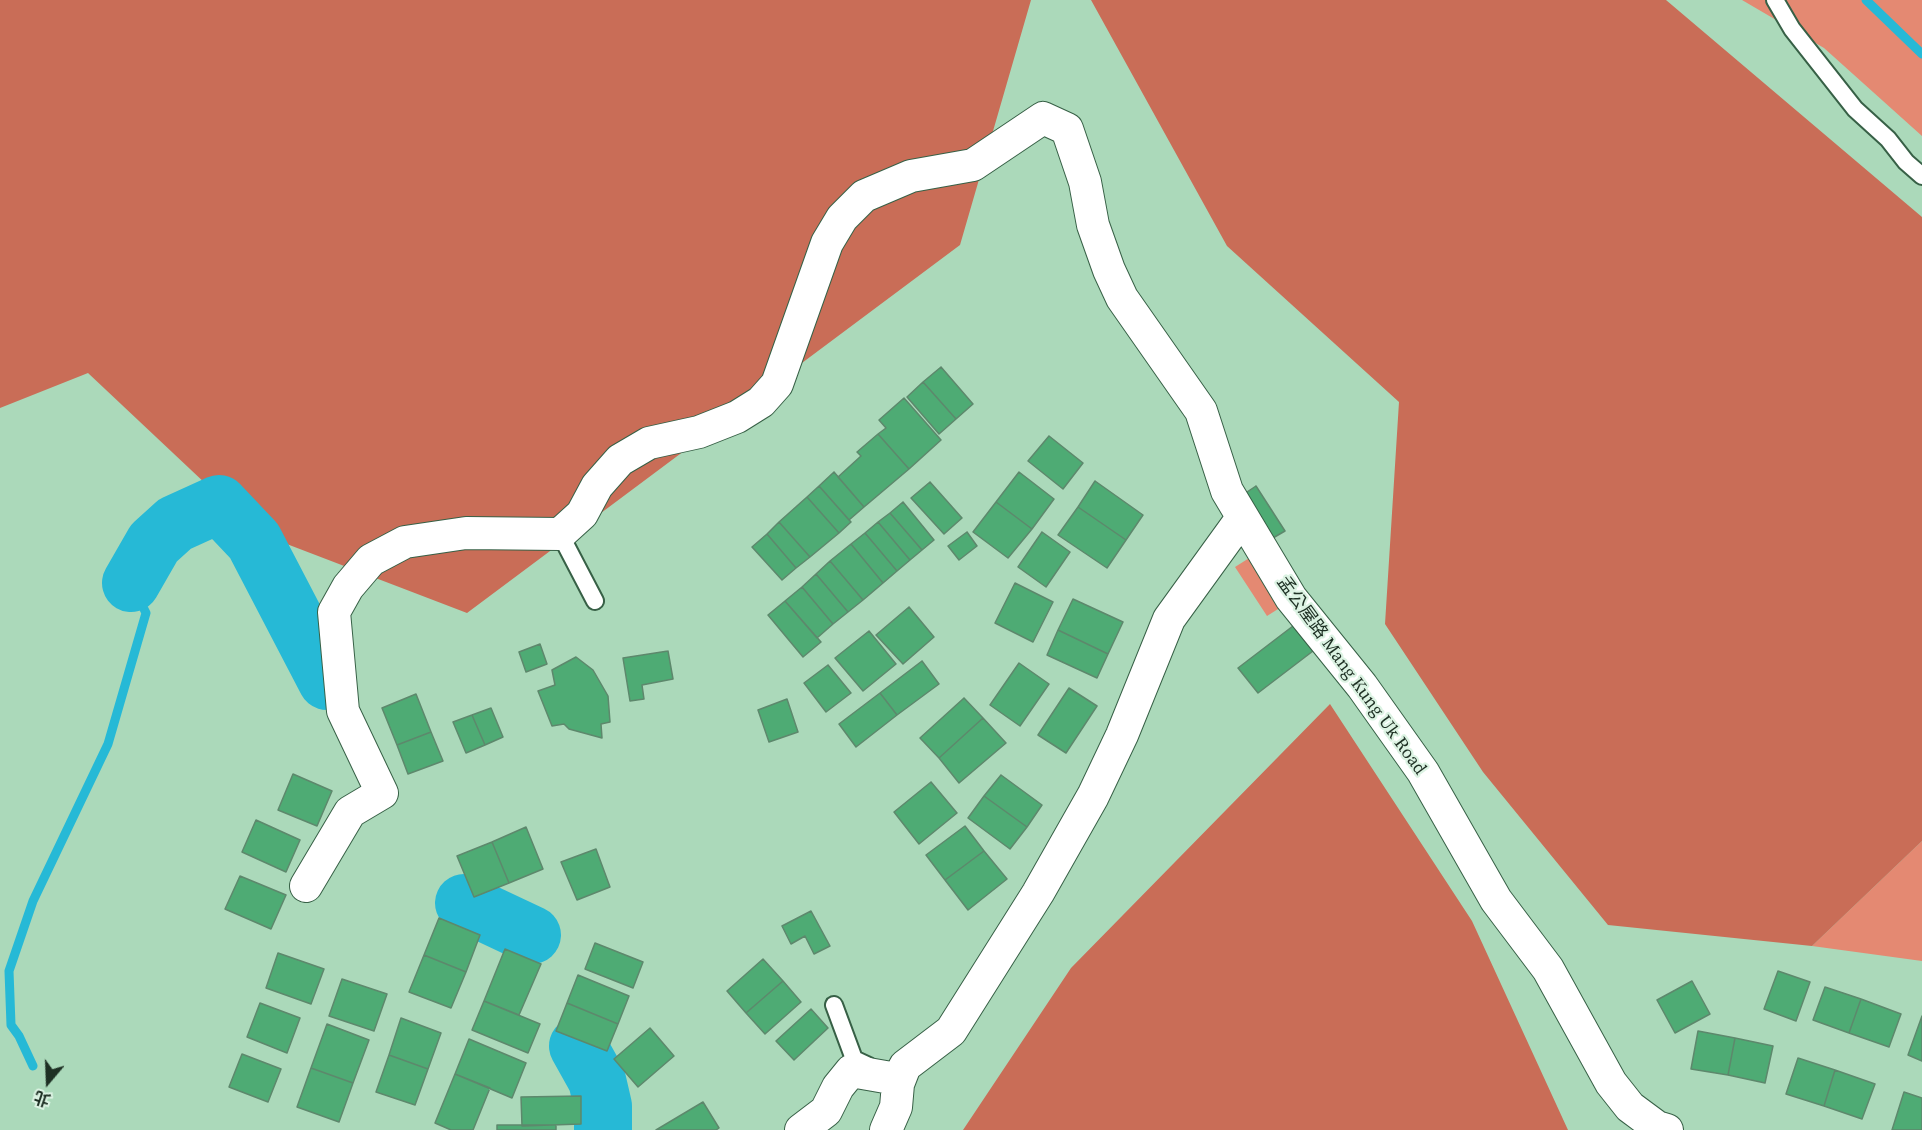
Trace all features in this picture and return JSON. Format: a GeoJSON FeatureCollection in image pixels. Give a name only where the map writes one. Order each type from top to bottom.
{"type":"FeatureCollection","features":[{"type":"Feature","properties":{"kind":"street","name":"孟公屋路 Mang Kung Uk Road"},"geometry":{"type":"LineString","coordinates":[[560,534],[582,514],[597,486],[620,460],[650,443],[699,432],[737,417],[761,402],[777,384],[826,243],[842,218],[864,196],[911,176],[974,165],[1043,118],[1067,129],[1085,182],[1093,225],[1110,273],[1122,298],[1201,411],[1227,491],[1242,518],[1291,598],[1362,686],[1423,772],[1496,900],[1548,969],[1611,1083],[1630,1107],[1657,1127],[1667,1130]]}},
{"type":"Feature","properties":{"kind":"street"},"geometry":{"type":"LineString","coordinates":[[886,1130],[896,1107],[895,1081],[905,1066],[951,1031],[1038,893],[1086,811],[1108,765],[1169,619],[1242,518]]}},
{"type":"Feature","properties":{"kind":"street"},"geometry":{"type":"LineString","coordinates":[[306,886],[350,812],[382,793],[343,711],[334,612],[348,587],[371,560],[405,542],[466,533],[560,534]]}},
{"type":"Feature","properties":{"kind":"street"},"geometry":{"type":"LineString","coordinates":[[801,1130],[826,1111],[838,1087],[851,1071],[895,1081]]}},
{"type":"Feature","properties":{"kind":"lane"},"geometry":{"type":"LineString","coordinates":[[1775,0],[1792,29],[1855,109],[1888,139],[1906,162],[1922,176]]}},
{"type":"Feature","properties":{"kind":"lane"},"geometry":{"type":"LineString","coordinates":[[560,534],[595,601]]}},
{"type":"Feature","properties":{"kind":"lane"},"geometry":{"type":"LineString","coordinates":[[834,1005],[854,1059],[895,1081]]}},
{"type":"Feature","properties":{"kind":"shaded area"},"geometry":{"type":"Polygon","coordinates":[[[0,0],[1031,0],[960,245],[467,613],[258,533],[88,373],[0,408],[0,0]]]}},
{"type":"Feature","properties":{"kind":"shaded area"},"geometry":{"type":"Polygon","coordinates":[[[1091,0],[1666,0],[1922,217],[1922,841],[1812,946],[1608,925],[1483,772],[1385,624],[1399,402],[1227,246],[1091,0]]]}},
{"type":"Feature","properties":{"kind":"shaded area"},"geometry":{"type":"Polygon","coordinates":[[[1742,0],[1922,0],[1922,136],[1824,48],[1742,0]]]}},
{"type":"Feature","properties":{"kind":"shaded area"},"geometry":{"type":"Polygon","coordinates":[[[1254,555],[1286,604],[1267,616],[1235,567],[1254,555]]]}},
{"type":"Feature","properties":{"kind":"shaded area"},"geometry":{"type":"Polygon","coordinates":[[[1330,704],[1472,921],[1568,1130],[963,1130],[1071,968],[1330,704]]]}},
{"type":"Feature","properties":{"kind":"shaded area"},"geometry":{"type":"Polygon","coordinates":[[[1922,841],[1922,961],[1812,946],[1922,841]]]}},
{"type":"Feature","properties":{"kind":"building"},"geometry":{"type":"Polygon","coordinates":[[[941,367],[973,404],[956,419],[923,382],[941,367]]]}},
{"type":"Feature","properties":{"kind":"building"},"geometry":{"type":"Polygon","coordinates":[[[923,382],[956,419],[939,434],[907,397],[923,382]]]}},
{"type":"Feature","properties":{"kind":"building"},"geometry":{"type":"Polygon","coordinates":[[[904,398],[941,440],[909,469],[878,434],[886,428],[879,420],[904,398]]]}},
{"type":"Feature","properties":{"kind":"building"},"geometry":{"type":"Polygon","coordinates":[[[878,434],[909,469],[864,507],[838,477],[861,456],[857,452],[878,434]]]}},
{"type":"Feature","properties":{"kind":"building"},"geometry":{"type":"Polygon","coordinates":[[[1049,436],[1083,463],[1063,489],[1028,461],[1049,436]]]}},
{"type":"Feature","properties":{"kind":"building"},"geometry":{"type":"Polygon","coordinates":[[[834,472],[864,507],[849,520],[819,486],[834,472]]]}},
{"type":"Feature","properties":{"kind":"building"},"geometry":{"type":"Polygon","coordinates":[[[1019,472],[1054,499],[1032,529],[996,502],[1019,472]]]}},
{"type":"Feature","properties":{"kind":"building"},"geometry":{"type":"Polygon","coordinates":[[[1095,481],[1143,515],[1126,540],[1078,507],[1095,481]]]}},
{"type":"Feature","properties":{"kind":"building"},"geometry":{"type":"Polygon","coordinates":[[[930,482],[962,518],[944,534],[911,498],[930,482]]]}},
{"type":"Feature","properties":{"kind":"building"},"geometry":{"type":"Polygon","coordinates":[[[819,486],[851,522],[839,533],[807,497],[819,486]]]}},
{"type":"Feature","properties":{"kind":"building"},"geometry":{"type":"Polygon","coordinates":[[[1256,486],[1285,531],[1266,542],[1238,498],[1256,486]]]}},
{"type":"Feature","properties":{"kind":"building"},"geometry":{"type":"Polygon","coordinates":[[[807,497],[839,533],[810,557],[779,522],[807,497]]]}},
{"type":"Feature","properties":{"kind":"building"},"geometry":{"type":"Polygon","coordinates":[[[903,502],[934,540],[922,550],[890,513],[903,502]]]}},
{"type":"Feature","properties":{"kind":"building"},"geometry":{"type":"Polygon","coordinates":[[[996,502],[1032,529],[1008,558],[973,532],[996,502]]]}},
{"type":"Feature","properties":{"kind":"building"},"geometry":{"type":"Polygon","coordinates":[[[1078,507],[1126,540],[1107,568],[1058,535],[1078,507]]]}},
{"type":"Feature","properties":{"kind":"building"},"geometry":{"type":"Polygon","coordinates":[[[890,513],[922,550],[910,560],[878,522],[890,513]]]}},
{"type":"Feature","properties":{"kind":"building"},"geometry":{"type":"Polygon","coordinates":[[[779,522],[810,557],[796,568],[767,534],[779,522]]]}},
{"type":"Feature","properties":{"kind":"building"},"geometry":{"type":"Polygon","coordinates":[[[878,522],[910,560],[897,571],[865,533],[878,522]]]}},
{"type":"Feature","properties":{"kind":"building"},"geometry":{"type":"Polygon","coordinates":[[[967,532],[977,546],[959,560],[948,546],[967,532]]]}},
{"type":"Feature","properties":{"kind":"building"},"geometry":{"type":"Polygon","coordinates":[[[1042,532],[1070,552],[1046,587],[1018,567],[1042,532]]]}},
{"type":"Feature","properties":{"kind":"building"},"geometry":{"type":"Polygon","coordinates":[[[865,533],[897,571],[883,583],[851,544],[865,533]]]}},
{"type":"Feature","properties":{"kind":"building"},"geometry":{"type":"Polygon","coordinates":[[[767,534],[796,568],[782,580],[752,547],[767,534]]]}},
{"type":"Feature","properties":{"kind":"building"},"geometry":{"type":"Polygon","coordinates":[[[851,544],[883,583],[863,600],[830,561],[851,544]]]}},
{"type":"Feature","properties":{"kind":"building"},"geometry":{"type":"Polygon","coordinates":[[[830,561],[863,600],[848,612],[816,574],[830,561]]]}},
{"type":"Feature","properties":{"kind":"building"},"geometry":{"type":"Polygon","coordinates":[[[816,574],[848,612],[833,624],[802,587],[816,574]]]}},
{"type":"Feature","properties":{"kind":"building"},"geometry":{"type":"Polygon","coordinates":[[[1015,583],[1053,602],[1033,642],[995,623],[1015,583]]]}},
{"type":"Feature","properties":{"kind":"building"},"geometry":{"type":"Polygon","coordinates":[[[802,587],[833,624],[817,638],[785,601],[802,587]]]}},
{"type":"Feature","properties":{"kind":"building"},"geometry":{"type":"Polygon","coordinates":[[[1073,599],[1123,622],[1108,654],[1058,630],[1073,599]]]}},
{"type":"Feature","properties":{"kind":"building"},"geometry":{"type":"Polygon","coordinates":[[[785,601],[821,642],[803,657],[768,615],[785,601]]]}},
{"type":"Feature","properties":{"kind":"building"},"geometry":{"type":"Polygon","coordinates":[[[909,607],[934,637],[903,664],[876,635],[909,607]]]}},
{"type":"Feature","properties":{"kind":"building"},"geometry":{"type":"Polygon","coordinates":[[[1293,626],[1313,651],[1258,693],[1238,668],[1293,626]]]}},
{"type":"Feature","properties":{"kind":"building"},"geometry":{"type":"Polygon","coordinates":[[[1058,630],[1108,654],[1097,678],[1047,655],[1058,630]]]}},
{"type":"Feature","properties":{"kind":"building"},"geometry":{"type":"Polygon","coordinates":[[[869,631],[896,664],[863,691],[835,658],[869,631]]]}},
{"type":"Feature","properties":{"kind":"building"},"geometry":{"type":"Polygon","coordinates":[[[540,644],[547,664],[526,672],[519,652],[540,644]]]}},
{"type":"Feature","properties":{"kind":"building"},"geometry":{"type":"Polygon","coordinates":[[[668,651],[673,679],[642,685],[644,699],[630,701],[623,658],[668,651]]]}},
{"type":"Feature","properties":{"kind":"building"},"geometry":{"type":"Polygon","coordinates":[[[576,657],[593,670],[608,696],[610,722],[601,724],[602,738],[569,729],[564,724],[552,726],[538,691],[555,685],[552,670],[576,657]]]}},
{"type":"Feature","properties":{"kind":"building"},"geometry":{"type":"Polygon","coordinates":[[[922,661],[939,684],[897,715],[880,693],[922,661]]]}},
{"type":"Feature","properties":{"kind":"building"},"geometry":{"type":"Polygon","coordinates":[[[1019,663],[1049,684],[1020,726],[990,705],[1019,663]]]}},
{"type":"Feature","properties":{"kind":"building"},"geometry":{"type":"Polygon","coordinates":[[[828,665],[851,693],[826,712],[804,683],[828,665]]]}},
{"type":"Feature","properties":{"kind":"building"},"geometry":{"type":"Polygon","coordinates":[[[1069,688],[1097,706],[1066,753],[1038,735],[1069,688]]]}},
{"type":"Feature","properties":{"kind":"building"},"geometry":{"type":"Polygon","coordinates":[[[880,693],[897,715],[856,747],[839,724],[880,693]]]}},
{"type":"Feature","properties":{"kind":"building"},"geometry":{"type":"Polygon","coordinates":[[[416,694],[431,732],[397,745],[382,708],[416,694]]]}},
{"type":"Feature","properties":{"kind":"building"},"geometry":{"type":"Polygon","coordinates":[[[964,698],[983,718],[939,758],[920,738],[964,698]]]}},
{"type":"Feature","properties":{"kind":"building"},"geometry":{"type":"Polygon","coordinates":[[[787,699],[798,732],[769,742],[758,710],[787,699]]]}},
{"type":"Feature","properties":{"kind":"building"},"geometry":{"type":"Polygon","coordinates":[[[491,708],[503,737],[485,745],[472,715],[491,708]]]}},
{"type":"Feature","properties":{"kind":"building"},"geometry":{"type":"Polygon","coordinates":[[[472,715],[485,745],[466,753],[453,722],[472,715]]]}},
{"type":"Feature","properties":{"kind":"building"},"geometry":{"type":"Polygon","coordinates":[[[983,718],[1006,743],[959,783],[939,758],[983,718]]]}},
{"type":"Feature","properties":{"kind":"building"},"geometry":{"type":"Polygon","coordinates":[[[431,732],[443,761],[408,774],[397,745],[431,732]]]}},
{"type":"Feature","properties":{"kind":"building"},"geometry":{"type":"Polygon","coordinates":[[[293,774],[332,791],[317,826],[278,810],[293,774]]]}},
{"type":"Feature","properties":{"kind":"building"},"geometry":{"type":"Polygon","coordinates":[[[1001,775],[1042,805],[1027,827],[984,796],[1001,775]]]}},
{"type":"Feature","properties":{"kind":"building"},"geometry":{"type":"Polygon","coordinates":[[[931,782],[957,813],[919,844],[894,812],[931,782]]]}},
{"type":"Feature","properties":{"kind":"building"},"geometry":{"type":"Polygon","coordinates":[[[984,796],[1027,827],[1010,849],[968,818],[984,796]]]}},
{"type":"Feature","properties":{"kind":"building"},"geometry":{"type":"Polygon","coordinates":[[[256,820],[300,840],[286,872],[242,852],[256,820]]]}},
{"type":"Feature","properties":{"kind":"building"},"geometry":{"type":"Polygon","coordinates":[[[965,826],[984,851],[945,880],[926,855],[965,826]]]}},
{"type":"Feature","properties":{"kind":"building"},"geometry":{"type":"Polygon","coordinates":[[[526,827],[543,869],[509,883],[492,842],[526,827]]]}},
{"type":"Feature","properties":{"kind":"building"},"geometry":{"type":"Polygon","coordinates":[[[492,842],[509,883],[474,897],[457,856],[492,842]]]}},
{"type":"Feature","properties":{"kind":"building"},"geometry":{"type":"Polygon","coordinates":[[[596,849],[610,887],[577,900],[561,862],[596,849]]]}},
{"type":"Feature","properties":{"kind":"building"},"geometry":{"type":"Polygon","coordinates":[[[984,851],[1007,879],[968,910],[945,880],[984,851]]]}},
{"type":"Feature","properties":{"kind":"building"},"geometry":{"type":"Polygon","coordinates":[[[240,876],[286,895],[271,929],[225,909],[240,876]]]}},
{"type":"Feature","properties":{"kind":"building"},"geometry":{"type":"Polygon","coordinates":[[[811,911],[830,946],[814,954],[805,936],[791,944],[782,926],[811,911]]]}},
{"type":"Feature","properties":{"kind":"building"},"geometry":{"type":"Polygon","coordinates":[[[439,918],[480,935],[466,972],[424,955],[439,918]]]}},
{"type":"Feature","properties":{"kind":"building"},"geometry":{"type":"Polygon","coordinates":[[[595,943],[643,962],[633,988],[585,969],[595,943]]]}},
{"type":"Feature","properties":{"kind":"building"},"geometry":{"type":"Polygon","coordinates":[[[505,949],[541,964],[519,1015],[484,1001],[505,949]]]}},
{"type":"Feature","properties":{"kind":"building"},"geometry":{"type":"Polygon","coordinates":[[[278,953],[324,969],[311,1004],[266,988],[278,953]]]}},
{"type":"Feature","properties":{"kind":"building"},"geometry":{"type":"Polygon","coordinates":[[[424,955],[466,972],[451,1008],[409,992],[424,955]]]}},
{"type":"Feature","properties":{"kind":"building"},"geometry":{"type":"Polygon","coordinates":[[[763,959],[783,981],[746,1013],[727,991],[763,959]]]}},
{"type":"Feature","properties":{"kind":"building"},"geometry":{"type":"Polygon","coordinates":[[[1778,971],[1810,982],[1796,1021],[1764,1009],[1778,971]]]}},
{"type":"Feature","properties":{"kind":"building"},"geometry":{"type":"Polygon","coordinates":[[[578,975],[629,996],[618,1024],[567,1003],[578,975]]]}},
{"type":"Feature","properties":{"kind":"building"},"geometry":{"type":"Polygon","coordinates":[[[342,979],[387,994],[374,1031],[329,1016],[342,979]]]}},
{"type":"Feature","properties":{"kind":"building"},"geometry":{"type":"Polygon","coordinates":[[[783,981],[801,1002],[765,1034],[746,1013],[783,981]]]}},
{"type":"Feature","properties":{"kind":"building"},"geometry":{"type":"Polygon","coordinates":[[[1692,981],[1710,1014],[1675,1033],[1657,1000],[1692,981]]]}},
{"type":"Feature","properties":{"kind":"building"},"geometry":{"type":"Polygon","coordinates":[[[1825,987],[1861,999],[1849,1033],[1813,1020],[1825,987]]]}},
{"type":"Feature","properties":{"kind":"building"},"geometry":{"type":"Polygon","coordinates":[[[1861,999],[1901,1014],[1889,1047],[1849,1033],[1861,999]]]}},
{"type":"Feature","properties":{"kind":"building"},"geometry":{"type":"Polygon","coordinates":[[[484,1001],[540,1024],[528,1053],[472,1030],[484,1001]]]}},
{"type":"Feature","properties":{"kind":"building"},"geometry":{"type":"Polygon","coordinates":[[[260,1003],[300,1018],[287,1053],[247,1037],[260,1003]]]}},
{"type":"Feature","properties":{"kind":"building"},"geometry":{"type":"Polygon","coordinates":[[[567,1003],[618,1024],[607,1051],[556,1031],[567,1003]]]}},
{"type":"Feature","properties":{"kind":"building"},"geometry":{"type":"Polygon","coordinates":[[[811,1009],[828,1028],[794,1060],[776,1041],[811,1009]]]}},
{"type":"Feature","properties":{"kind":"building"},"geometry":{"type":"Polygon","coordinates":[[[1922,1016],[1922,1061],[1908,1055],[1922,1016]]]}},
{"type":"Feature","properties":{"kind":"building"},"geometry":{"type":"Polygon","coordinates":[[[401,1018],[441,1033],[428,1069],[389,1055],[401,1018]]]}},
{"type":"Feature","properties":{"kind":"building"},"geometry":{"type":"Polygon","coordinates":[[[327,1024],[369,1040],[353,1083],[311,1068],[327,1024]]]}},
{"type":"Feature","properties":{"kind":"building"},"geometry":{"type":"Polygon","coordinates":[[[650,1028],[674,1056],[638,1087],[614,1059],[650,1028]]]}},
{"type":"Feature","properties":{"kind":"building"},"geometry":{"type":"Polygon","coordinates":[[[1698,1031],[1735,1038],[1728,1075],[1691,1069],[1698,1031]]]}},
{"type":"Feature","properties":{"kind":"building"},"geometry":{"type":"Polygon","coordinates":[[[1735,1038],[1773,1046],[1765,1083],[1728,1075],[1735,1038]]]}},
{"type":"Feature","properties":{"kind":"building"},"geometry":{"type":"Polygon","coordinates":[[[469,1039],[526,1063],[512,1098],[455,1074],[469,1039]]]}},
{"type":"Feature","properties":{"kind":"building"},"geometry":{"type":"Polygon","coordinates":[[[242,1054],[281,1069],[268,1102],[229,1087],[242,1054]]]}},
{"type":"Feature","properties":{"kind":"building"},"geometry":{"type":"Polygon","coordinates":[[[389,1055],[428,1069],[415,1105],[376,1092],[389,1055]]]}},
{"type":"Feature","properties":{"kind":"building"},"geometry":{"type":"Polygon","coordinates":[[[1798,1058],[1835,1070],[1824,1106],[1786,1094],[1798,1058]]]}},
{"type":"Feature","properties":{"kind":"building"},"geometry":{"type":"Polygon","coordinates":[[[311,1068],[353,1083],[339,1122],[297,1107],[311,1068]]]}},
{"type":"Feature","properties":{"kind":"building"},"geometry":{"type":"Polygon","coordinates":[[[1835,1070],[1875,1084],[1862,1119],[1824,1106],[1835,1070]]]}},
{"type":"Feature","properties":{"kind":"building"},"geometry":{"type":"Polygon","coordinates":[[[455,1074],[490,1088],[473,1130],[451,1130],[435,1123],[455,1074]]]}},
{"type":"Feature","properties":{"kind":"building"},"geometry":{"type":"Polygon","coordinates":[[[1904,1092],[1922,1098],[1922,1130],[1892,1130],[1904,1092]]]}},
{"type":"Feature","properties":{"kind":"building"},"geometry":{"type":"Polygon","coordinates":[[[581,1096],[581,1124],[522,1126],[521,1097],[581,1096]]]}},
{"type":"Feature","properties":{"kind":"building"},"geometry":{"type":"Polygon","coordinates":[[[703,1102],[719,1128],[716,1130],[656,1130],[703,1102]]]}},
{"type":"Feature","properties":{"kind":"building"},"geometry":{"type":"Polygon","coordinates":[[[497,1125],[556,1125],[556,1130],[497,1130],[497,1125]]]}},
{"type":"Feature","properties":{"kind":"waterway"},"geometry":{"type":"LineString","coordinates":[[1866,0],[1922,54]]}},
{"type":"Feature","properties":{"kind":"waterway"},"geometry":{"type":"LineString","coordinates":[[131,583],[154,543],[175,524],[219,504],[254,541],[327,681]]}},
{"type":"Feature","properties":{"kind":"waterway"},"geometry":{"type":"LineString","coordinates":[[33,1066],[19,1036],[11,1025],[9,971],[33,901],[108,744],[146,613],[131,583]]}},
{"type":"Feature","properties":{"kind":"waterway"},"geometry":{"type":"LineString","coordinates":[[464,903],[532,935]]}},
{"type":"Feature","properties":{"kind":"waterway"},"geometry":{"type":"LineString","coordinates":[[578,1046],[597,1080],[603,1106],[603,1130]]}}]}
